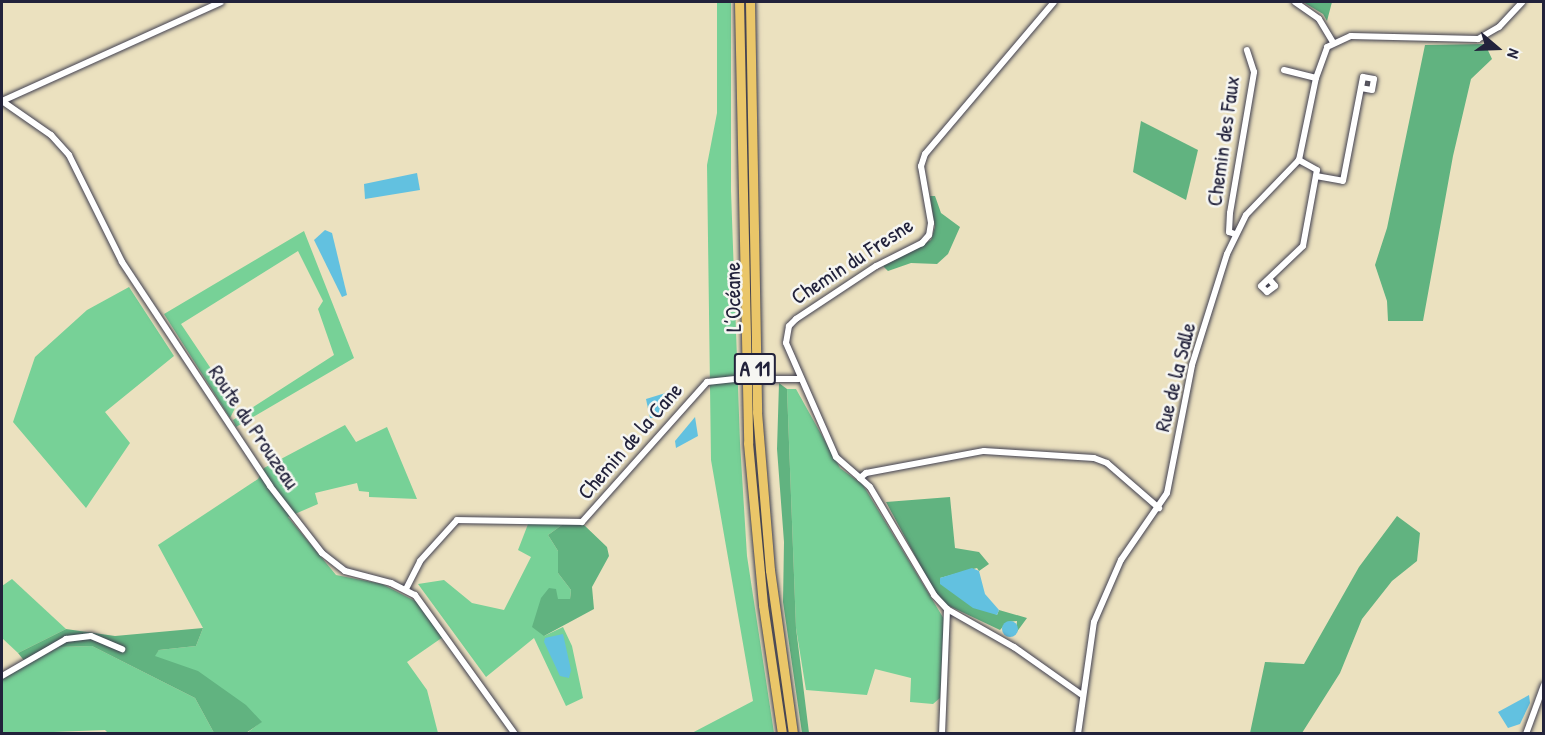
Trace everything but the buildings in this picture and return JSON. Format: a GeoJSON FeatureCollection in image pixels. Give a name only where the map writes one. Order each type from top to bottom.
{"type":"FeatureCollection","features":[{"type":"Feature","properties":{"kind":"highway","name":"L’Océane"},"geometry":{"type":"LineString","coordinates":[[739,2],[748,443],[763,605],[782,734]]}},
{"type":"Feature","properties":{"kind":"highway","name":"L’Océane"},"geometry":{"type":"LineString","coordinates":[[750,2],[757,412],[770,570],[793,734]]}},
{"type":"Feature","properties":{"kind":"street"},"geometry":{"type":"LineString","coordinates":[[2,101],[221,2]]}},
{"type":"Feature","properties":{"kind":"street","name":"Chemin du Fresne"},"geometry":{"type":"LineString","coordinates":[[799,379],[786,343],[789,326],[876,266],[922,243],[929,235],[931,223],[921,166],[925,154],[1054,2]]}},
{"type":"Feature","properties":{"kind":"street"},"geometry":{"type":"LineString","coordinates":[[1295,2],[1318,19],[1332,41]]}},
{"type":"Feature","properties":{"kind":"street"},"geometry":{"type":"LineString","coordinates":[[1269,279],[1304,246],[1317,170],[1299,160],[1322,55],[1332,41],[1351,36],[1478,39],[1499,27],[1522,2]]}},
{"type":"Feature","properties":{"kind":"street","name":"Chemin des Faux"},"geometry":{"type":"LineString","coordinates":[[1235,234],[1230,232],[1230,213],[1254,72],[1247,50]]}},
{"type":"Feature","properties":{"kind":"street"},"geometry":{"type":"LineString","coordinates":[[1284,70],[1316,78]]}},
{"type":"Feature","properties":{"kind":"street"},"geometry":{"type":"LineString","coordinates":[[1316,176],[1343,181],[1360,88]]}},
{"type":"Feature","properties":{"kind":"street","name":"Route du Prouzeau"},"geometry":{"type":"LineString","coordinates":[[2,101],[51,135],[69,155],[122,262],[270,486],[321,553],[345,572],[406,589],[427,608],[515,734]]}},
{"type":"Feature","properties":{"kind":"street","name":"Rue de la Salle"},"geometry":{"type":"LineString","coordinates":[[1078,734],[1094,622],[1121,560],[1159,508],[1169,486],[1192,365],[1235,234],[1252,209],[1299,160]]}},
{"type":"Feature","properties":{"kind":"street","name":"Chemin de la Cane"},"geometry":{"type":"LineString","coordinates":[[406,589],[420,561],[457,520],[582,522],[706,382],[735,379]]}},
{"type":"Feature","properties":{"kind":"street"},"geometry":{"type":"LineString","coordinates":[[764,379],[799,379],[836,457],[870,487],[934,595],[947,609],[1014,647],[1083,695]]}},
{"type":"Feature","properties":{"kind":"street"},"geometry":{"type":"LineString","coordinates":[[860,478],[866,473],[984,451],[1094,458],[1107,463],[1159,508]]}},
{"type":"Feature","properties":{"kind":"street"},"geometry":{"type":"LineString","coordinates":[[942,734],[947,609]]}},
{"type":"Feature","properties":{"kind":"street"},"geometry":{"type":"LineString","coordinates":[[2,676],[66,639],[92,636],[122,649]]}},
{"type":"Feature","properties":{"kind":"street"},"geometry":{"type":"LineString","coordinates":[[1526,734],[1544,685]]}},
{"type":"Feature","properties":{"kind":"green space"},"geometry":{"type":"Polygon","coordinates":[[[717,2],[731,2],[731,191],[740,443],[747,556],[774,733],[690,734],[753,701],[711,460],[707,165],[717,113],[717,2]]]}},
{"type":"Feature","properties":{"kind":"green space"},"geometry":{"type":"Polygon","coordinates":[[[1303,2],[1332,2],[1327,21],[1323,14],[1303,2]]]}},
{"type":"Feature","properties":{"kind":"green space"},"geometry":{"type":"Polygon","coordinates":[[[1485,44],[1492,59],[1471,79],[1453,156],[1423,321],[1388,321],[1387,301],[1375,265],[1387,228],[1425,45],[1485,44]]]}},
{"type":"Feature","properties":{"kind":"green space"},"geometry":{"type":"Polygon","coordinates":[[[1141,121],[1198,150],[1186,200],[1133,172],[1141,121]]]}},
{"type":"Feature","properties":{"kind":"green space"},"geometry":{"type":"Polygon","coordinates":[[[930,196],[935,196],[941,213],[960,227],[948,254],[937,264],[911,263],[888,271],[883,266],[931,240],[935,227],[930,196]]]}},
{"type":"Feature","properties":{"kind":"green space"},"geometry":{"type":"Polygon","coordinates":[[[304,231],[354,358],[236,427],[233,420],[334,355],[318,309],[323,301],[298,251],[181,324],[236,406],[230,418],[164,314],[304,231]]]}},
{"type":"Feature","properties":{"kind":"green space"},"geometry":{"type":"Polygon","coordinates":[[[129,287],[174,356],[105,412],[130,443],[86,508],[13,422],[35,357],[87,310],[129,287]]]}},
{"type":"Feature","properties":{"kind":"green space"},"geometry":{"type":"Polygon","coordinates":[[[779,383],[787,389],[796,628],[809,733],[802,733],[783,602],[784,542],[777,449],[779,383]]]}},
{"type":"Feature","properties":{"kind":"green space"},"geometry":{"type":"Polygon","coordinates":[[[787,389],[796,389],[840,468],[863,485],[944,619],[940,698],[933,704],[910,702],[911,678],[875,669],[867,695],[806,690],[796,628],[787,389]]]}},
{"type":"Feature","properties":{"kind":"green space"},"geometry":{"type":"Polygon","coordinates":[[[345,425],[356,442],[387,427],[417,499],[369,497],[369,492],[359,491],[357,483],[315,493],[318,504],[288,517],[336,575],[382,584],[419,603],[443,637],[407,662],[427,690],[438,733],[247,733],[261,722],[154,656],[159,650],[196,646],[203,628],[158,545],[258,479],[264,468],[345,425]]]}},
{"type":"Feature","properties":{"kind":"green space"},"geometry":{"type":"Polygon","coordinates":[[[950,497],[955,548],[979,552],[989,564],[979,571],[977,568],[940,578],[997,615],[999,610],[1027,618],[1016,633],[1017,621],[1007,622],[1000,630],[945,604],[933,589],[886,502],[950,497]]]}},
{"type":"Feature","properties":{"kind":"green space"},"geometry":{"type":"Polygon","coordinates":[[[1397,516],[1420,533],[1417,561],[1392,581],[1362,619],[1340,673],[1302,733],[1250,733],[1265,662],[1304,664],[1359,567],[1397,516]]]}},
{"type":"Feature","properties":{"kind":"green space"},"geometry":{"type":"Polygon","coordinates":[[[530,519],[566,522],[548,535],[558,551],[558,573],[571,590],[570,599],[558,599],[544,636],[563,627],[572,646],[583,698],[566,706],[534,638],[486,677],[418,584],[444,580],[472,603],[504,610],[531,557],[518,550],[530,519]]]}},
{"type":"Feature","properties":{"kind":"green space"},"geometry":{"type":"Polygon","coordinates":[[[566,522],[584,525],[607,547],[609,556],[592,587],[594,609],[544,636],[532,627],[541,598],[549,588],[556,589],[558,599],[570,599],[571,590],[558,573],[558,551],[548,535],[566,522]]]}},
{"type":"Feature","properties":{"kind":"green space"},"geometry":{"type":"Polygon","coordinates":[[[12,579],[66,629],[18,653],[2,638],[2,586],[12,579]]]}},
{"type":"Feature","properties":{"kind":"green space"},"geometry":{"type":"Polygon","coordinates":[[[203,628],[196,646],[159,650],[155,656],[198,671],[246,705],[262,722],[246,733],[214,733],[195,698],[92,646],[59,647],[26,663],[18,653],[66,629],[115,636],[203,628]]]}},
{"type":"Feature","properties":{"kind":"green space"},"geometry":{"type":"Polygon","coordinates":[[[92,646],[195,698],[214,733],[109,734],[105,730],[2,734],[2,678],[59,647],[92,646]]]}},
{"type":"Feature","properties":{"kind":"water"},"geometry":{"type":"Polygon","coordinates":[[[417,173],[420,190],[365,199],[364,184],[417,173]]]}},
{"type":"Feature","properties":{"kind":"water"},"geometry":{"type":"Polygon","coordinates":[[[325,230],[332,233],[347,295],[342,297],[314,240],[325,230]]]}},
{"type":"Feature","properties":{"kind":"water"},"geometry":{"type":"Polygon","coordinates":[[[672,391],[674,396],[656,418],[650,418],[646,399],[672,391]]]}},
{"type":"Feature","properties":{"kind":"water"},"geometry":{"type":"Polygon","coordinates":[[[695,417],[698,436],[676,448],[675,441],[695,417]]]}},
{"type":"Feature","properties":{"kind":"water"},"geometry":{"type":"Polygon","coordinates":[[[972,568],[979,571],[985,594],[999,610],[997,615],[973,608],[940,584],[940,578],[972,568]]]}},
{"type":"Feature","properties":{"kind":"water"},"geometry":{"type":"Polygon","coordinates":[[[1010,621],[1016,623],[1018,629],[1016,635],[1010,637],[1004,635],[1002,629],[1004,623],[1010,621]]]}},
{"type":"Feature","properties":{"kind":"water"},"geometry":{"type":"Polygon","coordinates":[[[563,634],[571,670],[569,678],[560,676],[544,642],[545,638],[563,634]]]}},
{"type":"Feature","properties":{"kind":"water"},"geometry":{"type":"Polygon","coordinates":[[[1529,695],[1530,703],[1520,724],[1508,728],[1498,712],[1529,695]]]}}]}
